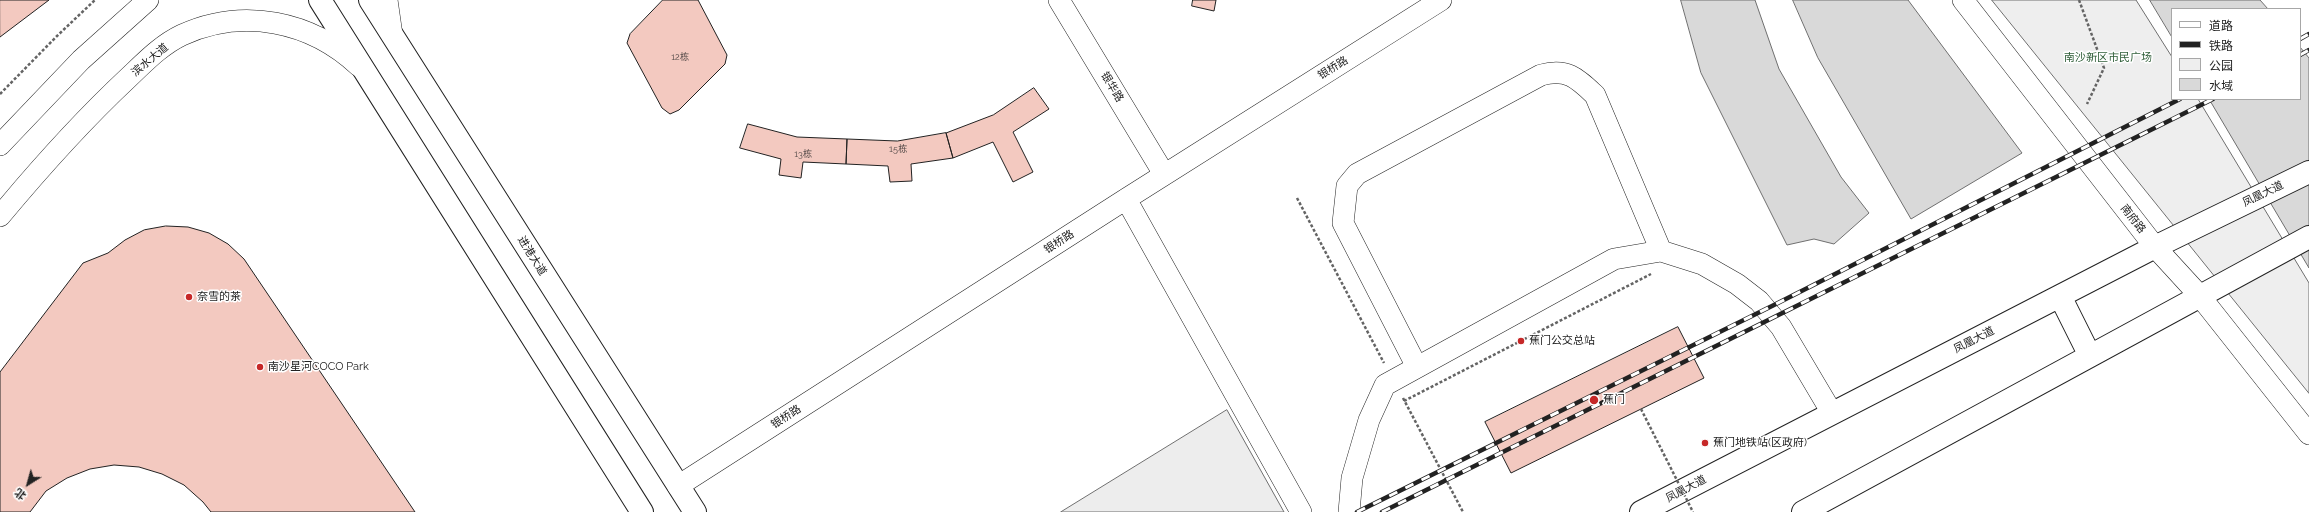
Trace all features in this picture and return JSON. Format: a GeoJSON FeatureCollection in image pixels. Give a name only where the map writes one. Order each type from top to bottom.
{"type":"FeatureCollection","features":[{"type":"Feature","properties":{"kind":"main road"},"geometry":{"type":"LineString","coordinates":[[320,0],[642,512]]}},
{"type":"Feature","properties":{"kind":"main road","name":"进港大道"},"geometry":{"type":"LineString","coordinates":[[370,0],[695,512]]}},
{"type":"Feature","properties":{"kind":"main road","name":"凤凰大道"},"geometry":{"type":"LineString","coordinates":[[1641,512],[2155,247],[2309,172]]}},
{"type":"Feature","properties":{"kind":"main road"},"geometry":{"type":"LineString","coordinates":[[1803,512],[2309,237]]}},
{"type":"Feature","properties":{"kind":"main road"},"geometry":{"type":"LineString","coordinates":[[2060,296],[2090,356]]}},
{"type":"Feature","properties":{"kind":"street"},"geometry":{"type":"LineString","coordinates":[[0,145],[81,60],[148,0]]}},
{"type":"Feature","properties":{"kind":"street"},"geometry":{"type":"LineString","coordinates":[[387,0],[392,35]]}},
{"type":"Feature","properties":{"kind":"street","name":"银华路"},"geometry":{"type":"LineString","coordinates":[[1059,0],[1164,174]]}},
{"type":"Feature","properties":{"kind":"street","name":"银桥路"},"geometry":{"type":"LineString","coordinates":[[678,486],[1164,174],[1441,0]]}},
{"type":"Feature","properties":{"kind":"street","name":"南府路"},"geometry":{"type":"LineString","coordinates":[[1962,0],[2155,247],[2200,295],[2309,434]]}},
{"type":"Feature","properties":{"kind":"street","name":"滨水大道"},"geometry":{"type":"LineString","coordinates":[[0,216],[70,136],[112,92],[157,51],[182,35],[208,25],[236,20],[265,20],[286,24],[320,37],[344,52],[365,72]]}},
{"type":"Feature","properties":{"kind":"street"},"geometry":{"type":"LineString","coordinates":[[1417,367],[1343,224],[1347,186],[1357,174],[1541,75],[1556,71],[1568,74],[1581,82],[1595,95],[1661,251]]}},
{"type":"Feature","properties":{"kind":"street"},"geometry":{"type":"LineString","coordinates":[[1126,199],[1302,512]]}},
{"type":"Feature","properties":{"kind":"street"},"geometry":{"type":"LineString","coordinates":[[1349,512],[1352,478],[1369,420],[1386,385],[1614,259],[1661,251],[1702,264],[1737,284],[1759,301],[1781,327],[1832,413]]}},
{"type":"Feature","properties":{"kind":"path"},"geometry":{"type":"LineString","coordinates":[[0,94],[95,0]]}},
{"type":"Feature","properties":{"kind":"path"},"geometry":{"type":"LineString","coordinates":[[2080,0],[2104,68],[2087,104]]}},
{"type":"Feature","properties":{"kind":"path"},"geometry":{"type":"LineString","coordinates":[[1297,198],[1463,512]]}},
{"type":"Feature","properties":{"kind":"path"},"geometry":{"type":"LineString","coordinates":[[1404,401],[1654,273]]}},
{"type":"Feature","properties":{"kind":"path"},"geometry":{"type":"LineString","coordinates":[[1641,409],[1693,512]]}},
{"type":"Feature","properties":{"kind":"green space","name":"南沙新区市民广场"},"geometry":{"type":"Polygon","coordinates":[[[1992,0],[2136,0],[2171,55],[2171,100],[2199,100],[2309,283],[2309,393],[1992,0]]]}},
{"type":"Feature","properties":{"kind":"shaded area"},"geometry":{"type":"Polygon","coordinates":[[[1227,410],[1284,512],[1061,512],[1227,410]]]}},
{"type":"Feature","properties":{"kind":"water"},"geometry":{"type":"Polygon","coordinates":[[[1681,0],[1755,0],[1779,69],[1841,177],[1869,213],[1834,244],[1814,239],[1787,245],[1701,73],[1681,0]]]}},
{"type":"Feature","properties":{"kind":"water"},"geometry":{"type":"Polygon","coordinates":[[[1793,0],[1908,0],[2022,153],[1911,219],[1818,58],[1793,0]]]}},
{"type":"Feature","properties":{"kind":"water"},"geometry":{"type":"Polygon","coordinates":[[[2150,0],[2260,0],[2267,8],[2171,8],[2171,35],[2150,0]]]}},
{"type":"Feature","properties":{"kind":"water"},"geometry":{"type":"Polygon","coordinates":[[[2301,48],[2309,58],[2309,268],[2210,100],[2301,100],[2301,48]]]}},
{"type":"Feature","properties":{"kind":"building"},"geometry":{"type":"Polygon","coordinates":[[[0,0],[49,0],[0,37],[0,0]]]}},
{"type":"Feature","properties":{"kind":"building"},"geometry":{"type":"Polygon","coordinates":[[[663,0],[698,0],[727,55],[725,64],[679,110],[670,114],[662,108],[627,43],[630,34],[663,0]]]}},
{"type":"Feature","properties":{"kind":"building"},"geometry":{"type":"Polygon","coordinates":[[[1193,0],[1216,0],[1214,11],[1192,6],[1193,0]]]}},
{"type":"Feature","properties":{"kind":"building"},"geometry":{"type":"Polygon","coordinates":[[[1034,88],[1049,109],[1013,132],[1033,172],[1013,182],[993,142],[953,158],[946,133],[993,115],[1034,88]]]}},
{"type":"Feature","properties":{"kind":"building"},"geometry":{"type":"Polygon","coordinates":[[[748,124],[797,137],[847,139],[846,164],[803,162],[801,178],[779,175],[781,159],[740,148],[748,124]]]}},
{"type":"Feature","properties":{"kind":"building"},"geometry":{"type":"Polygon","coordinates":[[[946,133],[953,158],[911,164],[912,181],[890,182],[888,166],[846,164],[847,139],[897,141],[946,133]]]}},
{"type":"Feature","properties":{"kind":"building"},"geometry":{"type":"Polygon","coordinates":[[[166,226],[188,227],[209,233],[228,244],[244,259],[415,512],[211,512],[203,502],[184,485],[162,474],[139,467],[114,465],[90,469],[67,478],[46,491],[30,512],[0,512],[0,372],[83,263],[108,253],[125,240],[144,230],[166,226]]]}},
{"type":"Feature","properties":{"kind":"building","name":"蕉门"},"geometry":{"type":"Polygon","coordinates":[[[1678,327],[1704,378],[1511,473],[1485,422],[1678,327]]]}},
{"type":"Feature","properties":{"kind":"railway"},"geometry":{"type":"LineString","coordinates":[[2301,38],[2309,34]]}},
{"type":"Feature","properties":{"kind":"railway"},"geometry":{"type":"LineString","coordinates":[[2301,54],[2309,50]]}},
{"type":"Feature","properties":{"kind":"railway"},"geometry":{"type":"LineString","coordinates":[[1357,512],[1772,306],[2178,100]]}},
{"type":"Feature","properties":{"kind":"railway"},"geometry":{"type":"LineString","coordinates":[[1382,512],[2211,100]]}},
{"type":"Feature","properties":{"kind":"place","name":"奈雪的茶"},"geometry":{"type":"Point","coordinates":[189,297]}},
{"type":"Feature","properties":{"kind":"place","name":"蕉门公交总站"},"geometry":{"type":"Point","coordinates":[1521,341]}},
{"type":"Feature","properties":{"kind":"place","name":"南沙星河COCO Park"},"geometry":{"type":"Point","coordinates":[260,367]}},
{"type":"Feature","properties":{"kind":"place","name":"蕉门"},"geometry":{"type":"Point","coordinates":[1594,400]}},
{"type":"Feature","properties":{"kind":"place","name":"蕉门地铁站(区政府)"},"geometry":{"type":"Point","coordinates":[1705,443]}}]}
